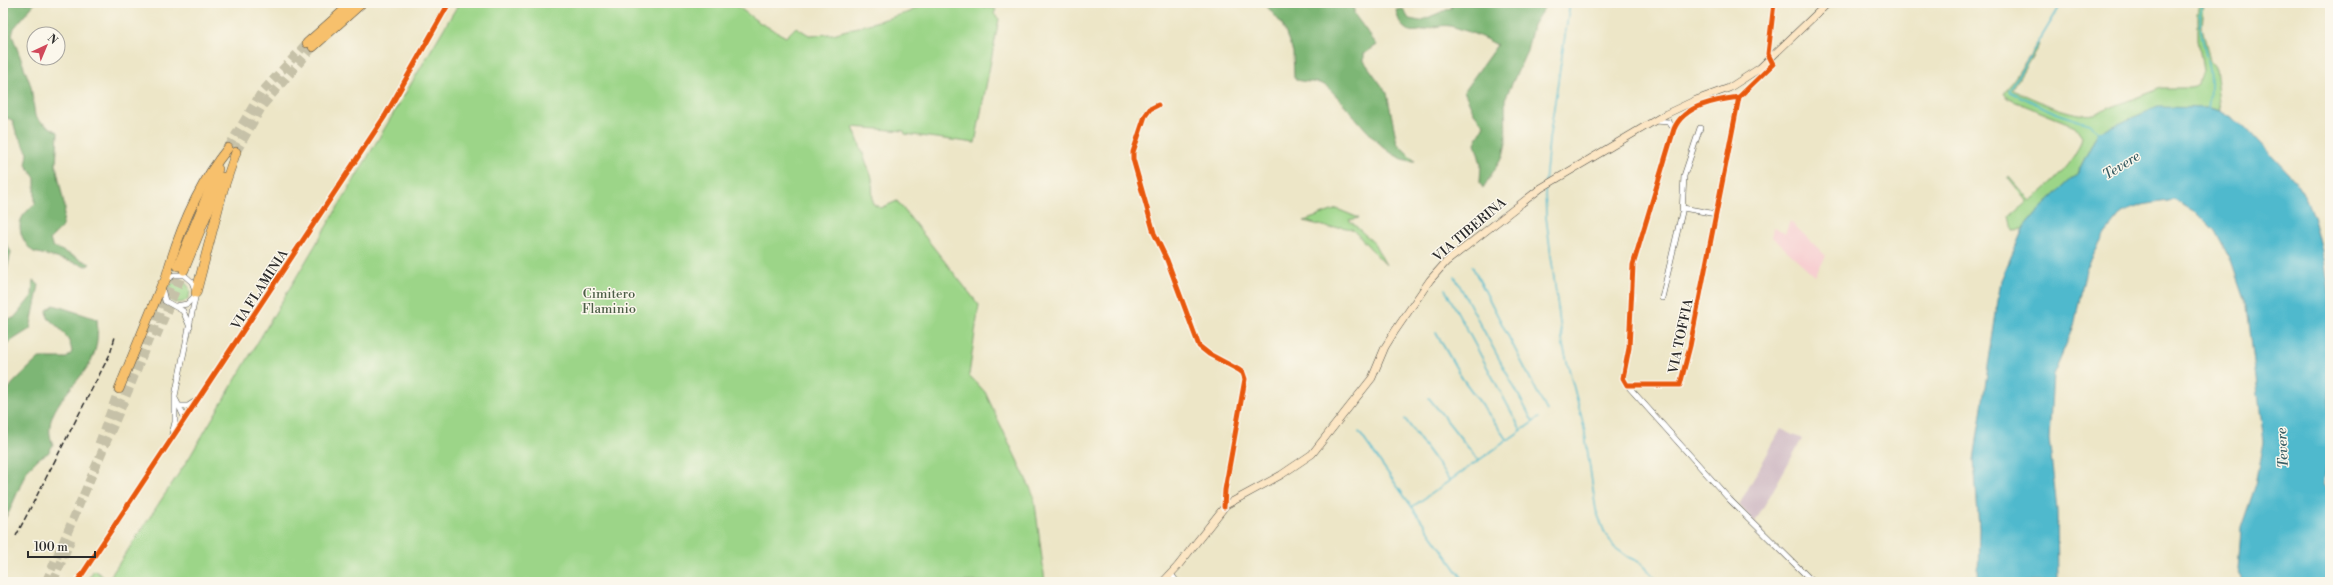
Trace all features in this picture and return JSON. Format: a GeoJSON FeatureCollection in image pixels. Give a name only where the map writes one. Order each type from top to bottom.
{"type":"FeatureCollection","features":[{"type":"Feature","properties":{"kind":"highway"},"geometry":{"type":"LineString","coordinates":[[352,3],[310,45],[362,3]]}},
{"type":"Feature","properties":{"kind":"highway"},"geometry":{"type":"LineString","coordinates":[[181,268],[232,150]]}},
{"type":"Feature","properties":{"kind":"highway"},"geometry":{"type":"LineString","coordinates":[[119,389],[164,282],[172,256],[198,194],[210,172],[232,150]]}},
{"type":"Feature","properties":{"kind":"highway"},"geometry":{"type":"LineString","coordinates":[[196,293],[232,150]]}},
{"type":"Feature","properties":{"kind":"main road","name":"VIA TIBERINA"},"geometry":{"type":"LineString","coordinates":[[1163,582],[1224,507],[1281,475],[1312,454],[1372,378],[1385,347],[1430,280],[1446,262],[1477,236],[1541,188],[1666,114],[1696,100],[1729,88],[1760,68],[1828,3]]}},
{"type":"Feature","properties":{"kind":"street","name":"VIA FLAMINIA"},"geometry":{"type":"LineString","coordinates":[[77,582],[385,116],[449,3]]}},
{"type":"Feature","properties":{"kind":"street"},"geometry":{"type":"LineString","coordinates":[[1774,3],[1770,58],[1773,62],[1772,66],[1739,97],[1699,106],[1681,116],[1674,129],[1632,265],[1629,348],[1623,378],[1627,385],[1730,500],[1813,582]]}},
{"type":"Feature","properties":{"kind":"street","name":"VIA TOFFIA"},"geometry":{"type":"LineString","coordinates":[[1627,385],[1680,385],[1739,97]]}},
{"type":"Feature","properties":{"kind":"street"},"geometry":{"type":"LineString","coordinates":[[1158,105],[1150,109],[1145,116],[1133,155],[1151,223],[1200,346],[1208,354],[1239,370],[1243,373],[1245,379],[1225,490],[1224,507]]}},
{"type":"Feature","properties":{"kind":"street"},"geometry":{"type":"LineString","coordinates":[[1666,114],[1674,129]]}},
{"type":"Feature","properties":{"kind":"street"},"geometry":{"type":"LineString","coordinates":[[1655,121],[1669,122]]}},
{"type":"Feature","properties":{"kind":"street"},"geometry":{"type":"LineString","coordinates":[[1662,298],[1683,208],[1684,179],[1700,128]]}},
{"type":"Feature","properties":{"kind":"street"},"geometry":{"type":"LineString","coordinates":[[1683,208],[1716,214]]}},
{"type":"Feature","properties":{"kind":"street"},"geometry":{"type":"LineString","coordinates":[[184,421],[177,408],[175,396],[190,327],[196,293],[192,282],[184,275],[174,275],[164,282],[163,296],[168,303],[185,314],[190,327]]}},
{"type":"Feature","properties":{"kind":"street"},"geometry":{"type":"LineString","coordinates":[[173,305],[181,306],[187,304],[193,300],[196,293]]}},
{"type":"Feature","properties":{"kind":"street"},"geometry":{"type":"LineString","coordinates":[[177,408],[188,406],[198,399]]}},
{"type":"Feature","properties":{"kind":"street"},"geometry":{"type":"LineString","coordinates":[[171,440],[177,408]]}},
{"type":"Feature","properties":{"kind":"street"},"geometry":{"type":"LineString","coordinates":[[1171,574],[1177,582]]}},
{"type":"Feature","properties":{"kind":"shaded area"},"geometry":{"type":"Polygon","coordinates":[[[1790,221],[1826,256],[1815,276],[1772,237],[1774,226],[1785,234],[1790,221]]]}},
{"type":"Feature","properties":{"kind":"shaded area"},"geometry":{"type":"Polygon","coordinates":[[[1781,429],[1802,439],[1755,522],[1739,505],[1781,429]]]}},
{"type":"Feature","properties":{"kind":"green space"},"geometry":{"type":"Polygon","coordinates":[[[3,3],[35,3],[14,28],[12,35],[31,86],[35,116],[41,122],[58,132],[56,165],[65,209],[62,227],[50,239],[52,246],[90,264],[87,266],[34,252],[27,246],[22,237],[20,222],[26,212],[35,204],[35,178],[26,165],[28,153],[16,132],[13,121],[8,118],[3,122],[3,3]]]}},
{"type":"Feature","properties":{"kind":"green space","name":"Cimitero Flaminio"},"geometry":{"type":"Polygon","coordinates":[[[459,3],[733,3],[757,21],[786,37],[796,27],[809,35],[833,34],[910,12],[923,3],[968,3],[996,9],[994,14],[999,19],[975,143],[905,134],[904,131],[853,127],[872,178],[873,204],[881,208],[897,201],[979,305],[969,375],[985,392],[1034,496],[1045,582],[86,582],[94,570],[108,580],[189,458],[459,3]]]}},
{"type":"Feature","properties":{"kind":"green space"},"geometry":{"type":"Polygon","coordinates":[[[1264,3],[1354,3],[1354,14],[1377,45],[1364,54],[1364,61],[1387,93],[1397,143],[1415,161],[1403,159],[1391,153],[1379,143],[1326,86],[1294,78],[1293,52],[1282,24],[1264,3]]]}},
{"type":"Feature","properties":{"kind":"green space"},"geometry":{"type":"Polygon","coordinates":[[[1453,3],[1547,3],[1533,25],[1527,51],[1505,99],[1506,143],[1503,156],[1483,188],[1480,183],[1481,164],[1475,143],[1484,125],[1474,113],[1464,91],[1497,45],[1474,34],[1450,26],[1411,31],[1405,28],[1400,22],[1396,10],[1403,9],[1409,19],[1420,21],[1451,8],[1453,3]]]}},
{"type":"Feature","properties":{"kind":"green space"},"geometry":{"type":"Polygon","coordinates":[[[2200,3],[2204,3],[2202,27],[2210,61],[2215,67],[2220,111],[2209,108],[2098,132],[2077,174],[2038,211],[2023,229],[2013,230],[2010,216],[2027,202],[2007,177],[2008,176],[2030,201],[2046,188],[2069,164],[2075,155],[2082,136],[2075,126],[2011,100],[2004,94],[2037,44],[2039,45],[2013,90],[2064,111],[2094,114],[2161,88],[2191,88],[2198,84],[2203,71],[2198,40],[2198,13],[2200,3]]]}},
{"type":"Feature","properties":{"kind":"green space"},"geometry":{"type":"Polygon","coordinates":[[[1337,209],[1359,218],[1349,220],[1374,243],[1386,265],[1352,229],[1341,227],[1330,228],[1304,221],[1337,209]]]}},
{"type":"Feature","properties":{"kind":"green space"},"geometry":{"type":"Polygon","coordinates":[[[3,239],[11,252],[4,282],[6,315],[10,319],[14,318],[32,296],[33,280],[39,285],[30,329],[3,346],[3,239]]]}},
{"type":"Feature","properties":{"kind":"green space"},"geometry":{"type":"Polygon","coordinates":[[[179,281],[187,284],[190,292],[187,300],[179,303],[171,300],[168,292],[171,284],[179,281]]]}},
{"type":"Feature","properties":{"kind":"green space"},"geometry":{"type":"Polygon","coordinates":[[[54,305],[97,319],[95,351],[85,371],[61,400],[55,411],[51,422],[50,433],[53,445],[48,453],[39,458],[27,470],[9,512],[3,521],[3,439],[7,430],[3,418],[3,397],[13,383],[39,358],[67,358],[72,352],[69,341],[60,329],[48,318],[47,310],[54,305]]]}},
{"type":"Feature","properties":{"kind":"water","name":"Tevere"},"geometry":{"type":"Polygon","coordinates":[[[2158,107],[2209,108],[2220,111],[2243,125],[2299,185],[2313,215],[2324,259],[2330,297],[2329,443],[2324,484],[2330,495],[2330,582],[2244,582],[2238,571],[2241,528],[2256,484],[2264,442],[2247,307],[2231,261],[2215,231],[2197,213],[2174,200],[2142,205],[2122,213],[2105,234],[2086,269],[2074,326],[2053,375],[2049,439],[2057,509],[2058,582],[1978,582],[1979,528],[1974,460],[2001,280],[2023,229],[2038,211],[2077,174],[2098,132],[2158,107]]]}},
{"type":"Feature","properties":{"kind":"waterway"},"geometry":{"type":"LineString","coordinates":[[1545,183],[1549,140],[1570,3]]}},
{"type":"Feature","properties":{"kind":"waterway"},"geometry":{"type":"LineString","coordinates":[[2062,3],[2009,91],[2058,114],[2089,124],[2100,132]]}},
{"type":"Feature","properties":{"kind":"waterway"},"geometry":{"type":"LineString","coordinates":[[2203,3],[2200,26],[2210,75],[2208,110]]}},
{"type":"Feature","properties":{"kind":"waterway"},"geometry":{"type":"LineString","coordinates":[[1545,189],[1546,217],[1563,346],[1584,427],[1596,510],[1604,531],[1614,547],[1628,557],[1641,563],[1659,582]]}},
{"type":"Feature","properties":{"kind":"waterway"},"geometry":{"type":"LineString","coordinates":[[1472,266],[1547,411]]}},
{"type":"Feature","properties":{"kind":"waterway"},"geometry":{"type":"LineString","coordinates":[[1455,277],[1533,422]]}},
{"type":"Feature","properties":{"kind":"waterway"},"geometry":{"type":"LineString","coordinates":[[1445,289],[1521,430]]}},
{"type":"Feature","properties":{"kind":"waterway"},"geometry":{"type":"LineString","coordinates":[[1436,333],[1462,378],[1507,439]]}},
{"type":"Feature","properties":{"kind":"waterway"},"geometry":{"type":"LineString","coordinates":[[1429,398],[1478,460]]}},
{"type":"Feature","properties":{"kind":"waterway"},"geometry":{"type":"LineString","coordinates":[[1412,507],[1539,418]]}},
{"type":"Feature","properties":{"kind":"waterway"},"geometry":{"type":"LineString","coordinates":[[1405,419],[1450,481]]}},
{"type":"Feature","properties":{"kind":"waterway"},"geometry":{"type":"LineString","coordinates":[[1359,432],[1465,582]]}},
{"type":"Feature","properties":{"kind":"tunnel"},"geometry":{"type":"LineString","coordinates":[[228,148],[261,93],[307,43]]}},
{"type":"Feature","properties":{"kind":"tunnel"},"geometry":{"type":"LineString","coordinates":[[236,152],[263,105],[313,47]]}},
{"type":"Feature","properties":{"kind":"tunnel"},"geometry":{"type":"LineString","coordinates":[[46,582],[129,389],[178,266]]}},
{"type":"Feature","properties":{"kind":"tunnel"},"geometry":{"type":"LineString","coordinates":[[156,337],[184,270]]}},
{"type":"Feature","properties":{"kind":"tunnel"},"geometry":{"type":"LineString","coordinates":[[99,444],[119,389]]}},
{"type":"Feature","properties":{"kind":"tunnel"},"geometry":{"type":"LineString","coordinates":[[53,582],[71,539]]}},
{"type":"Feature","properties":{"kind":"railway"},"geometry":{"type":"LineString","coordinates":[[16,536],[110,354],[115,337]]}},
{"type":"Feature","properties":{"kind":"cycle path"},"geometry":{"type":"LineString","coordinates":[[77,582],[385,116],[449,3]]}},
{"type":"Feature","properties":{"kind":"cycle path"},"geometry":{"type":"LineString","coordinates":[[1739,97],[1711,102],[1693,109],[1685,114],[1674,129],[1633,265],[1629,348],[1623,378],[1627,385],[1680,385],[1690,346],[1739,97],[1773,64],[1768,54],[1774,3]]}},
{"type":"Feature","properties":{"kind":"cycle path"},"geometry":{"type":"LineString","coordinates":[[1158,105],[1150,109],[1145,116],[1133,152],[1133,159],[1154,233],[1167,260],[1199,346],[1209,354],[1239,370],[1243,373],[1245,379],[1225,490],[1224,507]]}}]}
